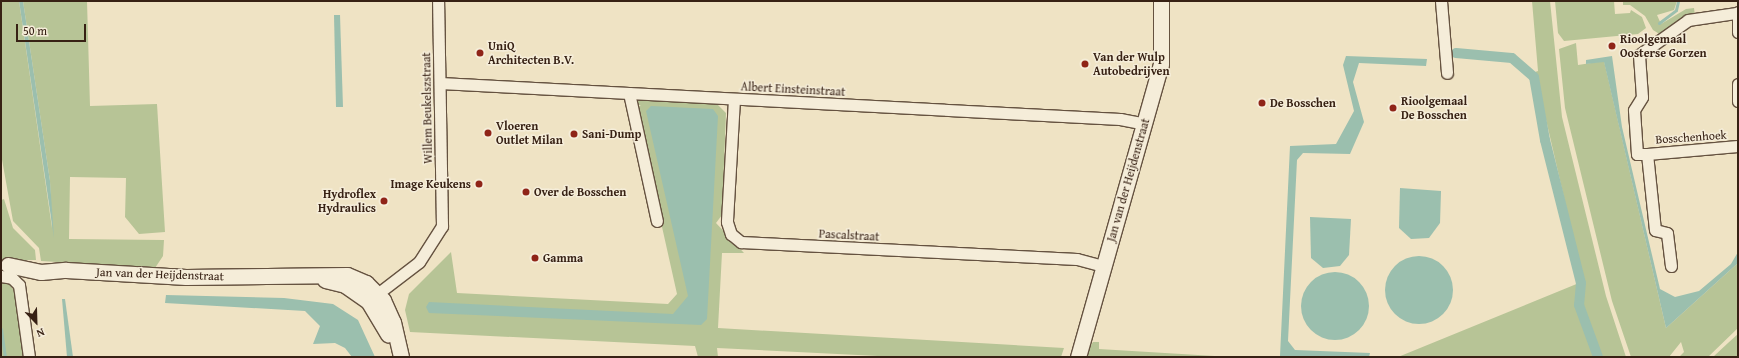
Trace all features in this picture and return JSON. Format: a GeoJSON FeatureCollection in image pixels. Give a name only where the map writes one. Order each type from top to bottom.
{"type":"FeatureCollection","features":[{"type":"Feature","properties":{"kind":"street","name":"Willem Beukelszstraat"},"geometry":{"type":"LineString","coordinates":[[373,298],[423,258],[442,226],[438,1]]}},
{"type":"Feature","properties":{"kind":"street","name":"Jan van der Heijdenstraat"},"geometry":{"type":"LineString","coordinates":[[1078,357],[1145,124],[1163,55],[1161,1]]}},
{"type":"Feature","properties":{"kind":"street"},"geometry":{"type":"LineString","coordinates":[[1441,1],[1447,73]]}},
{"type":"Feature","properties":{"kind":"street","name":"Bosschenhoek"},"geometry":{"type":"LineString","coordinates":[[1738,32],[1737,13],[1688,20],[1639,55],[1642,97],[1634,110],[1637,154],[1738,146]]}},
{"type":"Feature","properties":{"kind":"street","name":"Albert Einsteinstraat"},"geometry":{"type":"LineString","coordinates":[[440,83],[1120,119],[1145,124]]}},
{"type":"Feature","properties":{"kind":"street"},"geometry":{"type":"LineString","coordinates":[[1738,84],[1738,101]]}},
{"type":"Feature","properties":{"kind":"street"},"geometry":{"type":"LineString","coordinates":[[629,93],[657,220]]}},
{"type":"Feature","properties":{"kind":"street","name":"Pascalstraat"},"geometry":{"type":"LineString","coordinates":[[734,99],[727,222],[738,241],[1077,259],[1104,266]]}},
{"type":"Feature","properties":{"kind":"street","name":"Bosschenhoek"},"geometry":{"type":"LineString","coordinates":[[1647,154],[1655,230],[1667,233],[1671,266]]}},
{"type":"Feature","properties":{"kind":"street","name":"Jan van der Heijdenstraat"},"geometry":{"type":"LineString","coordinates":[[3,269],[38,263],[66,270],[186,277],[347,275],[392,317],[401,357]]}},
{"type":"Feature","properties":{"kind":"street"},"geometry":{"type":"LineString","coordinates":[[3,269],[19,285],[29,357]]}},
{"type":"Feature","properties":{"kind":"street","name":"Jan van der Heijdenstraat"},"geometry":{"type":"LineString","coordinates":[[373,298],[396,357]]}},
{"type":"Feature","properties":{"kind":"shaded area"},"geometry":{"type":"Polygon","coordinates":[[[1,1],[19,1],[52,228],[50,181],[23,1],[87,1],[90,106],[157,104],[165,232],[139,234],[125,217],[126,178],[70,177],[69,239],[164,240],[163,256],[155,268],[41,261],[39,248],[13,221],[1,154],[1,1]]]}},
{"type":"Feature","properties":{"kind":"shaded area"},"geometry":{"type":"Polygon","coordinates":[[[19,1],[23,1],[50,181],[54,238],[19,1]]]}},
{"type":"Feature","properties":{"kind":"shaded area"},"geometry":{"type":"Polygon","coordinates":[[[1532,1],[1550,1],[1562,117],[1606,296],[1626,357],[1601,357],[1583,310],[1584,284],[1535,72],[1538,71],[1532,1]]]}},
{"type":"Feature","properties":{"kind":"shaded area"},"geometry":{"type":"Polygon","coordinates":[[[1555,1],[1614,1],[1615,14],[1630,13],[1631,10],[1642,17],[1646,28],[1638,34],[1564,41],[1558,33],[1555,1]]]}},
{"type":"Feature","properties":{"kind":"shaded area"},"geometry":{"type":"Polygon","coordinates":[[[1623,1],[1677,1],[1674,10],[1657,15],[1661,24],[1686,9],[1694,8],[1695,16],[1661,35],[1653,30],[1645,16],[1630,5],[1623,5],[1623,1]]]}},
{"type":"Feature","properties":{"kind":"shaded area"},"geometry":{"type":"Polygon","coordinates":[[[334,15],[340,15],[343,107],[336,107],[334,15]]]}},
{"type":"Feature","properties":{"kind":"shaded area"},"geometry":{"type":"Polygon","coordinates":[[[1576,43],[1578,65],[1604,61],[1666,328],[1738,263],[1738,328],[1708,357],[1679,357],[1684,352],[1681,342],[1669,357],[1631,357],[1612,301],[1565,108],[1559,49],[1576,43]]]}},
{"type":"Feature","properties":{"kind":"shaded area"},"geometry":{"type":"Polygon","coordinates":[[[1346,56],[1427,59],[1426,66],[1359,63],[1353,82],[1364,122],[1350,154],[1303,153],[1297,160],[1288,341],[1295,350],[1370,353],[1369,357],[1280,356],[1290,146],[1336,144],[1354,111],[1343,65],[1346,56]]]}},
{"type":"Feature","properties":{"kind":"shaded area"},"geometry":{"type":"Polygon","coordinates":[[[1612,56],[1622,127],[1660,289],[1675,297],[1699,291],[1731,264],[1738,252],[1738,263],[1666,328],[1604,62],[1586,64],[1586,60],[1612,56]]]}},
{"type":"Feature","properties":{"kind":"shaded area"},"geometry":{"type":"Polygon","coordinates":[[[639,99],[716,103],[726,113],[722,215],[716,223],[744,253],[722,253],[718,328],[1064,348],[1061,357],[898,357],[717,348],[718,357],[698,357],[695,346],[410,332],[405,310],[409,294],[451,252],[457,293],[668,304],[677,294],[635,106],[641,106],[636,103],[639,99]]]}},
{"type":"Feature","properties":{"kind":"shaded area"},"geometry":{"type":"Polygon","coordinates":[[[651,106],[713,109],[718,116],[707,319],[701,325],[429,313],[426,307],[429,302],[673,314],[688,296],[646,111],[651,106]]]}},
{"type":"Feature","properties":{"kind":"shaded area"},"geometry":{"type":"Polygon","coordinates":[[[1400,188],[1441,191],[1440,223],[1429,238],[1411,239],[1399,228],[1400,188]]]}},
{"type":"Feature","properties":{"kind":"shaded area"},"geometry":{"type":"Polygon","coordinates":[[[4,199],[13,228],[35,250],[36,260],[1,260],[1,200],[4,199]]]}},
{"type":"Feature","properties":{"kind":"shaded area"},"geometry":{"type":"Polygon","coordinates":[[[1310,217],[1351,219],[1349,255],[1340,266],[1323,268],[1311,258],[1310,217]]]}},
{"type":"Feature","properties":{"kind":"shaded area"},"geometry":{"type":"Polygon","coordinates":[[[1419,256],[1432,259],[1443,266],[1450,277],[1453,290],[1450,303],[1443,314],[1432,321],[1419,324],[1406,321],[1395,314],[1388,303],[1385,290],[1388,277],[1395,266],[1406,259],[1419,256]]]}},
{"type":"Feature","properties":{"kind":"shaded area"},"geometry":{"type":"Polygon","coordinates":[[[1335,272],[1348,275],[1359,282],[1366,293],[1369,306],[1366,319],[1359,330],[1348,337],[1335,340],[1322,337],[1311,330],[1304,319],[1301,306],[1304,293],[1311,282],[1322,275],[1335,272]]]}},
{"type":"Feature","properties":{"kind":"shaded area"},"geometry":{"type":"Polygon","coordinates":[[[1,280],[8,282],[15,292],[25,357],[1,357],[1,280]]]}},
{"type":"Feature","properties":{"kind":"shaded area"},"geometry":{"type":"Polygon","coordinates":[[[1579,283],[1577,312],[1595,357],[1398,357],[1579,283]]]}},
{"type":"Feature","properties":{"kind":"shaded area"},"geometry":{"type":"Polygon","coordinates":[[[166,295],[284,298],[333,304],[358,320],[375,357],[352,357],[345,348],[335,343],[313,344],[320,326],[305,311],[165,303],[166,295]]]}},
{"type":"Feature","properties":{"kind":"shaded area"},"geometry":{"type":"Polygon","coordinates":[[[62,299],[65,299],[73,357],[67,357],[62,299]]]}},
{"type":"Feature","properties":{"kind":"shaded area"},"geometry":{"type":"Polygon","coordinates":[[[1738,334],[1738,357],[1713,357],[1728,343],[1738,334]]]}},
{"type":"Feature","properties":{"kind":"shaded area"},"geometry":{"type":"Polygon","coordinates":[[[1093,342],[1099,342],[1099,349],[1231,357],[1083,357],[1093,342]]]}},
{"type":"Feature","properties":{"kind":"waterway"},"geometry":{"type":"LineString","coordinates":[[1659,23],[1676,10],[1678,1]]}},
{"type":"Feature","properties":{"kind":"waterway"},"geometry":{"type":"LineString","coordinates":[[1456,53],[1512,58],[1534,77],[1545,140],[1581,283],[1579,305],[1598,357]]}},
{"type":"Feature","properties":{"kind":"waterway"},"geometry":{"type":"LineString","coordinates":[[1,329],[5,357]]}},
{"type":"Feature","properties":{"kind":"place","name":"Rioolgemaal Oosterse Gorzen"},"geometry":{"type":"Point","coordinates":[1612,46]}},
{"type":"Feature","properties":{"kind":"place","name":"UniQ Architecten B.V."},"geometry":{"type":"Point","coordinates":[480,53]}},
{"type":"Feature","properties":{"kind":"place","name":"Van der Wulp Autobedrijven"},"geometry":{"type":"Point","coordinates":[1085,64]}},
{"type":"Feature","properties":{"kind":"place","name":"De Bosschen"},"geometry":{"type":"Point","coordinates":[1262,103]}},
{"type":"Feature","properties":{"kind":"place","name":"Rioolgemaal De Bosschen"},"geometry":{"type":"Point","coordinates":[1393,108]}},
{"type":"Feature","properties":{"kind":"place","name":"Vloeren Outlet Milan"},"geometry":{"type":"Point","coordinates":[488,133]}},
{"type":"Feature","properties":{"kind":"place","name":"Sani-Dump"},"geometry":{"type":"Point","coordinates":[574,134]}},
{"type":"Feature","properties":{"kind":"place","name":"Image Keukens"},"geometry":{"type":"Point","coordinates":[479,184]}},
{"type":"Feature","properties":{"kind":"place","name":"Over de Bosschen"},"geometry":{"type":"Point","coordinates":[526,192]}},
{"type":"Feature","properties":{"kind":"place","name":"Hydroflex Hydraulics"},"geometry":{"type":"Point","coordinates":[384,201]}},
{"type":"Feature","properties":{"kind":"place","name":"Gamma"},"geometry":{"type":"Point","coordinates":[535,258]}}]}
